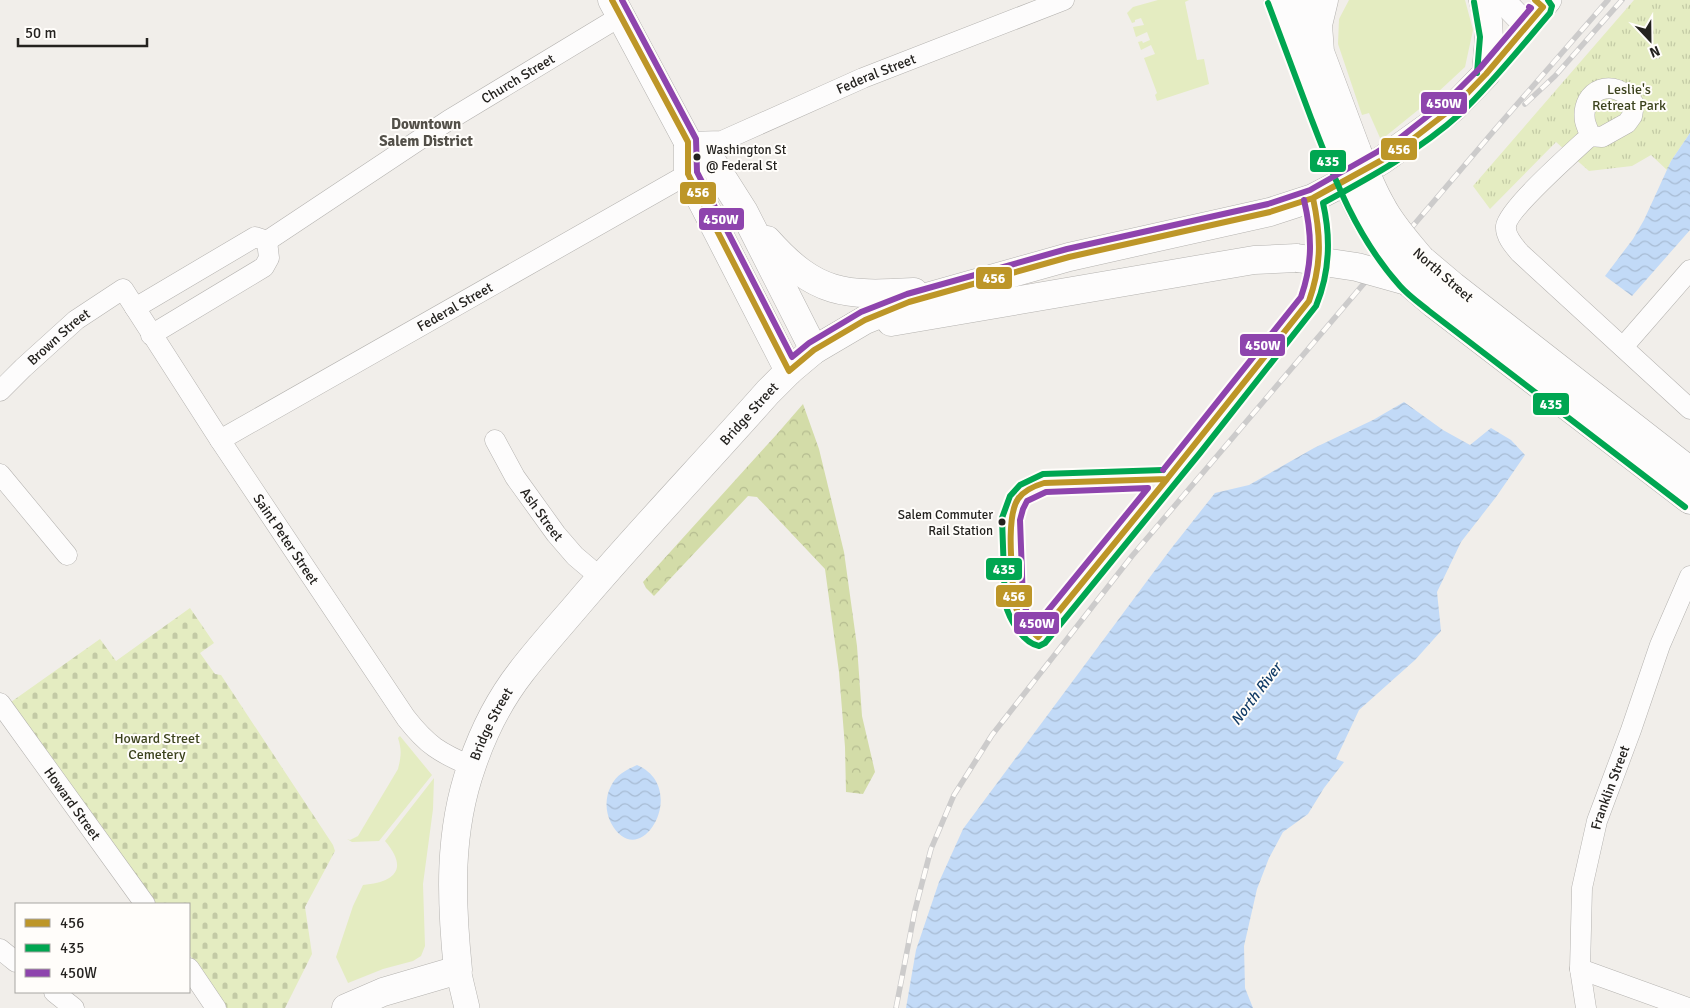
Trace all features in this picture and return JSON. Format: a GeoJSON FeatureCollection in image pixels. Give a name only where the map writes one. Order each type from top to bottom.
{"type":"FeatureCollection","features":[{"type":"Feature","properties":{"kind":"highway"},"geometry":{"type":"LineString","coordinates":[[1320,52],[1318,25],[1324,0]]}},
{"type":"Feature","properties":{"kind":"highway"},"geometry":{"type":"LineString","coordinates":[[1483,0],[1488,21],[1489,39],[1486,74]]}},
{"type":"Feature","properties":{"kind":"highway"},"geometry":{"type":"LineString","coordinates":[[617,8],[688,142],[711,160],[744,212],[814,350]]}},
{"type":"Feature","properties":{"kind":"highway","name":"North Street"},"geometry":{"type":"LineString","coordinates":[[1320,52],[1347,156],[1370,182],[1414,270],[1434,304],[1690,500]]}},
{"type":"Feature","properties":{"kind":"highway","name":"Bridge Street"},"geometry":{"type":"LineString","coordinates":[[458,970],[452,894],[453,858],[457,825],[471,766],[495,712],[520,672],[601,578],[789,371],[814,350],[865,320],[901,305],[1069,258],[1270,212],[1313,198],[1356,176],[1405,145],[1454,107],[1486,74]]}},
{"type":"Feature","properties":{"kind":"highway"},"geometry":{"type":"LineString","coordinates":[[688,142],[688,174],[789,371]]}},
{"type":"Feature","properties":{"kind":"highway"},"geometry":{"type":"LineString","coordinates":[[744,212],[786,260],[798,271],[825,287],[862,294],[889,294],[925,292],[965,286]]}},
{"type":"Feature","properties":{"kind":"highway"},"geometry":{"type":"LineString","coordinates":[[848,330],[1254,260],[1298,258],[1357,267],[1414,270]]}},
{"type":"Feature","properties":{"kind":"highway","name":"North Street"},"geometry":{"type":"LineString","coordinates":[[1414,270],[1447,282],[1690,471]]}},
{"type":"Feature","properties":{"kind":"highway"},"geometry":{"type":"LineString","coordinates":[[346,1008],[383,992],[458,970]]}},
{"type":"Feature","properties":{"kind":"main road","name":"North Street"},"geometry":{"type":"LineString","coordinates":[[1276,0],[1347,156]]}},
{"type":"Feature","properties":{"kind":"main road","name":"North Street"},"geometry":{"type":"LineString","coordinates":[[1302,0],[1320,52]]}},
{"type":"Feature","properties":{"kind":"main road"},"geometry":{"type":"LineString","coordinates":[[1502,0],[1538,8]]}},
{"type":"Feature","properties":{"kind":"main road","name":"Bridge Street"},"geometry":{"type":"LineString","coordinates":[[1486,74],[1538,8]]}},
{"type":"Feature","properties":{"kind":"main road"},"geometry":{"type":"LineString","coordinates":[[458,970],[467,1008]]}},
{"type":"Feature","properties":{"kind":"street","name":"Federal Street"},"geometry":{"type":"LineString","coordinates":[[688,142],[722,141],[863,78],[1064,0]]}},
{"type":"Feature","properties":{"kind":"street","name":"Church Street"},"geometry":{"type":"LineString","coordinates":[[135,308],[254,237],[267,241],[617,8]]}},
{"type":"Feature","properties":{"kind":"street"},"geometry":{"type":"LineString","coordinates":[[1590,136],[1521,202],[1510,216],[1506,227],[1509,238],[1516,249],[1690,409]]}},
{"type":"Feature","properties":{"kind":"street","name":"Federal Street"},"geometry":{"type":"LineString","coordinates":[[220,440],[688,174]]}},
{"type":"Feature","properties":{"kind":"street"},"geometry":{"type":"LineString","coordinates":[[151,335],[264,267],[269,258],[267,241]]}},
{"type":"Feature","properties":{"kind":"street"},"geometry":{"type":"LineString","coordinates":[[1623,348],[1690,270]]}},
{"type":"Feature","properties":{"kind":"street","name":"Saint Peter Street"},"geometry":{"type":"LineString","coordinates":[[123,289],[220,440],[406,718],[418,734],[431,745],[445,755],[471,766]]}},
{"type":"Feature","properties":{"kind":"street","name":"Brown Street"},"geometry":{"type":"LineString","coordinates":[[0,391],[76,320],[123,289]]}},
{"type":"Feature","properties":{"kind":"street","name":"Ash Street"},"geometry":{"type":"LineString","coordinates":[[495,440],[515,477],[556,534],[575,556],[601,578]]}},
{"type":"Feature","properties":{"kind":"street"},"geometry":{"type":"LineString","coordinates":[[0,474],[67,555]]}},
{"type":"Feature","properties":{"kind":"street","name":"Franklin Street"},"geometry":{"type":"LineString","coordinates":[[1586,1008],[1580,969],[1582,888],[1597,821],[1660,645],[1690,576]]}},
{"type":"Feature","properties":{"kind":"street","name":"Howard Street"},"geometry":{"type":"LineString","coordinates":[[0,703],[144,903]]}},
{"type":"Feature","properties":{"kind":"street"},"geometry":{"type":"LineString","coordinates":[[0,949],[15,961]]}},
{"type":"Feature","properties":{"kind":"street"},"geometry":{"type":"LineString","coordinates":[[190,969],[216,1008]]}},
{"type":"Feature","properties":{"kind":"street"},"geometry":{"type":"LineString","coordinates":[[1580,969],[1688,1008]]}},
{"type":"Feature","properties":{"kind":"street"},"geometry":{"type":"LineString","coordinates":[[55,993],[74,1008]]}},
{"type":"Feature","properties":{"kind":"green space"},"geometry":{"type":"Polygon","coordinates":[[[1158,0],[1189,0],[1185,2],[1197,60],[1204,59],[1209,84],[1157,101],[1155,95],[1157,93],[1144,58],[1155,54],[1151,45],[1141,50],[1138,42],[1142,41],[1143,43],[1150,40],[1147,32],[1136,37],[1133,27],[1144,25],[1141,18],[1132,23],[1127,13],[1133,7],[1158,0]]]}},
{"type":"Feature","properties":{"kind":"green space"},"geometry":{"type":"Polygon","coordinates":[[[1349,0],[1465,0],[1473,30],[1465,67],[1423,106],[1381,140],[1369,113],[1362,115],[1338,44],[1339,19],[1349,0]]]}},
{"type":"Feature","properties":{"kind":"green space","name":"Leslie's Retreat Park"},"geometry":{"type":"Polygon","coordinates":[[[1634,0],[1690,0],[1690,133],[1667,170],[1651,155],[1632,166],[1589,171],[1556,142],[1490,209],[1473,186],[1634,0]]]}},
{"type":"Feature","properties":{"kind":"green space"},"geometry":{"type":"Polygon","coordinates":[[[803,404],[819,449],[844,552],[857,646],[862,716],[875,772],[863,794],[846,792],[845,747],[839,672],[825,569],[757,497],[748,496],[654,596],[643,582],[803,404]]]}},
{"type":"Feature","properties":{"kind":"green space","name":"Howard Street Cemetery"},"geometry":{"type":"Polygon","coordinates":[[[190,608],[214,643],[200,653],[215,674],[221,675],[333,845],[335,851],[305,907],[312,954],[285,1008],[227,1008],[190,955],[190,903],[153,903],[11,702],[100,639],[116,661],[190,608]]]}},
{"type":"Feature","properties":{"kind":"green space"},"geometry":{"type":"Polygon","coordinates":[[[400,736],[432,775],[379,841],[352,842],[347,839],[350,840],[358,836],[398,769],[401,754],[398,738],[400,736]]]}},
{"type":"Feature","properties":{"kind":"green space"},"geometry":{"type":"Polygon","coordinates":[[[434,778],[433,809],[423,884],[425,946],[421,956],[413,961],[383,969],[348,983],[336,957],[353,906],[363,885],[383,881],[395,872],[397,866],[396,859],[385,841],[434,778]]]}},
{"type":"Feature","properties":{"kind":"water"},"geometry":{"type":"Polygon","coordinates":[[[1690,133],[1690,230],[1632,296],[1605,276],[1633,239],[1644,220],[1671,161],[1690,133]]]}},
{"type":"Feature","properties":{"kind":"water","name":"North River"},"geometry":{"type":"Polygon","coordinates":[[[1404,402],[1443,430],[1470,445],[1491,428],[1511,440],[1525,455],[1496,497],[1461,542],[1437,592],[1441,631],[1415,660],[1359,710],[1336,759],[1344,762],[1324,788],[1308,814],[1283,832],[1269,858],[1257,889],[1244,946],[1245,988],[1253,1008],[906,1008],[916,950],[939,882],[963,829],[1170,550],[1215,493],[1249,485],[1314,448],[1373,420],[1404,402]]]}},
{"type":"Feature","properties":{"kind":"water"},"geometry":{"type":"Polygon","coordinates":[[[637,765],[653,776],[660,791],[660,807],[655,822],[646,834],[635,840],[623,837],[611,823],[606,804],[613,782],[625,771],[637,765]]]}},
{"type":"Feature","properties":{"kind":"railway"},"geometry":{"type":"LineString","coordinates":[[896,1008],[915,910],[931,849],[954,795],[992,735],[1132,556],[1492,133],[1608,0]]}},
{"type":"Feature","properties":{"kind":"railway"},"geometry":{"type":"LineString","coordinates":[[1525,104],[1555,76],[1622,0]]}},
{"type":"Feature","properties":{"kind":"transit line","name":"456"},"geometry":{"type":"LineString","coordinates":[[612,0],[688,142],[688,174],[789,371],[814,350],[865,320],[909,302],[1069,257],[1270,212],[1313,198],[1382,160],[1405,145],[1454,107],[1486,74],[1543,7],[1535,0]]}},
{"type":"Feature","properties":{"kind":"transit line","name":"450W"},"geometry":{"type":"LineString","coordinates":[[622,0],[696,139],[697,172],[792,357],[809,343],[861,312],[907,294],[1067,249],[1268,204],[1310,190],[1400,138],[1448,100],[1480,68],[1531,8],[1529,7]]}},
{"type":"Feature","properties":{"kind":"transit line","name":"435"},"geometry":{"type":"LineString","coordinates":[[1163,470],[1043,474],[1020,485],[1010,496],[1002,518],[1005,603],[1017,629],[1027,640],[1039,646],[1045,643],[1200,453],[1316,306],[1321,293],[1328,255],[1326,216],[1323,203],[1412,151],[1461,113],[1496,77],[1550,13],[1552,6],[1548,0]]}},
{"type":"Feature","properties":{"kind":"transit line","name":"435"},"geometry":{"type":"LineString","coordinates":[[1474,2],[1480,37],[1477,73]]}},
{"type":"Feature","properties":{"kind":"transit line","name":"435"},"geometry":{"type":"LineString","coordinates":[[1268,3],[1338,185],[1359,227],[1384,267],[1410,296],[1685,507]]}},
{"type":"Feature","properties":{"kind":"transit line","name":"456"},"geometry":{"type":"LineString","coordinates":[[1167,479],[1309,301],[1316,275],[1319,250],[1318,225],[1313,198]]}},
{"type":"Feature","properties":{"kind":"transit line","name":"450W"},"geometry":{"type":"LineString","coordinates":[[1163,470],[1301,297],[1308,272],[1310,248],[1309,225],[1304,200]]}},
{"type":"Feature","properties":{"kind":"transit line","name":"456"},"geometry":{"type":"LineString","coordinates":[[1167,479],[1038,637],[1023,621],[1014,602],[1011,533],[1014,508],[1020,496],[1044,483],[1167,479]]}},
{"type":"Feature","properties":{"kind":"transit line","name":"450W"},"geometry":{"type":"LineString","coordinates":[[1148,488],[1037,624],[1027,613],[1023,601],[1020,520],[1027,501],[1046,492],[1148,488]]}},
{"type":"Feature","properties":{"kind":"place","name":"Washington St @ Federal St"},"geometry":{"type":"Point","coordinates":[697,157]}},
{"type":"Feature","properties":{"kind":"place","name":"Salem Commuter Rail Station"},"geometry":{"type":"Point","coordinates":[1002,522]}},
{"type":"Feature","properties":{"kind":"district","name":"Downtown Salem District"},"geometry":{"type":"Point","coordinates":[426,132]}}]}
